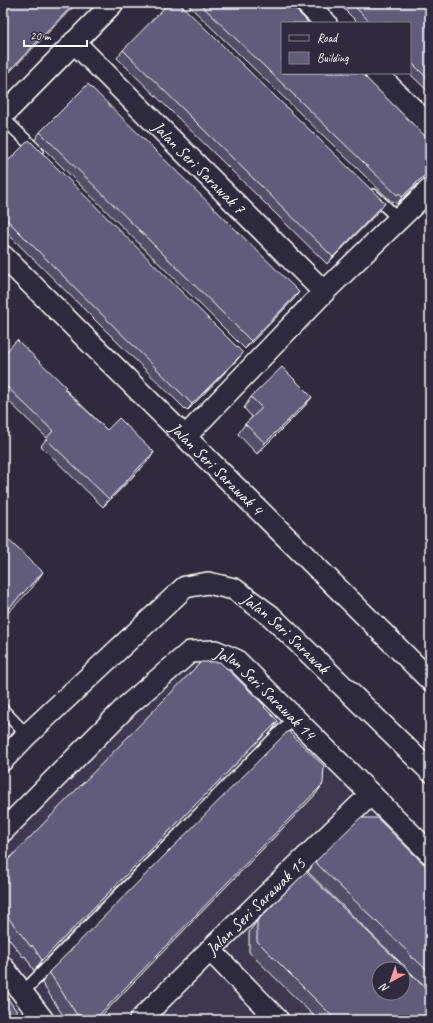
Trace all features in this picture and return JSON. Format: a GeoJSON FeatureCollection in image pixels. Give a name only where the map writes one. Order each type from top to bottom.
{"type":"FeatureCollection","features":[{"type":"Feature","properties":{"kind":"street"},"geometry":{"type":"LineString","coordinates":[[3,115],[112,3]]}},
{"type":"Feature","properties":{"kind":"street"},"geometry":{"type":"LineString","coordinates":[[306,3],[325,22]]}},
{"type":"Feature","properties":{"kind":"street","name":"Jalan Seri Sarawak 7"},"geometry":{"type":"LineString","coordinates":[[74,42],[324,292]]}},
{"type":"Feature","properties":{"kind":"street"},"geometry":{"type":"LineString","coordinates":[[377,74],[430,126]]}},
{"type":"Feature","properties":{"kind":"street"},"geometry":{"type":"LineString","coordinates":[[185,437],[250,363],[430,189]]}},
{"type":"Feature","properties":{"kind":"street","name":"Jalan Seri Sarawak 4"},"geometry":{"type":"LineString","coordinates":[[3,256],[429,677]]}},
{"type":"Feature","properties":{"kind":"street","name":"Jalan Seri Sarawak"},"geometry":{"type":"LineString","coordinates":[[3,760],[185,587],[208,582],[234,589],[272,616],[430,771]]}},
{"type":"Feature","properties":{"kind":"street","name":"Jalan Seri Sarawak 14"},"geometry":{"type":"LineString","coordinates":[[3,831],[128,705],[190,652],[215,651],[236,660],[430,853]]}},
{"type":"Feature","properties":{"kind":"street","name":"Jalan Seri Sarawak 15"},"geometry":{"type":"LineString","coordinates":[[140,1020],[210,950],[297,872],[371,794]]}},
{"type":"Feature","properties":{"kind":"street"},"geometry":{"type":"LineString","coordinates":[[210,950],[278,1020]]}},
{"type":"Feature","properties":{"kind":"street"},"geometry":{"type":"LineString","coordinates":[[3,967],[42,1020]]}},
{"type":"Feature","properties":{"kind":"lane"},"geometry":{"type":"LineString","coordinates":[[3,118],[42,156]]}},
{"type":"Feature","properties":{"kind":"lane"},"geometry":{"type":"LineString","coordinates":[[364,186],[398,219]]}},
{"type":"Feature","properties":{"kind":"lane"},"geometry":{"type":"LineString","coordinates":[[3,710],[28,735]]}},
{"type":"Feature","properties":{"kind":"lane"},"geometry":{"type":"LineString","coordinates":[[22,993],[294,718]]}},
{"type":"Feature","properties":{"kind":"shaded area"},"geometry":{"type":"Polygon","coordinates":[[[210,659],[231,667],[430,864],[430,1020],[3,1020],[3,844],[121,722],[193,662],[210,659]]]}},
{"type":"Feature","properties":{"kind":"building"},"geometry":{"type":"Polygon","coordinates":[[[3,3],[75,3],[3,77],[3,3]]]}},
{"type":"Feature","properties":{"kind":"building"},"geometry":{"type":"Polygon","coordinates":[[[169,3],[179,3],[385,203],[333,257],[123,50],[169,3]]]}},
{"type":"Feature","properties":{"kind":"building"},"geometry":{"type":"Polygon","coordinates":[[[199,3],[289,3],[308,22],[281,22],[281,74],[362,74],[430,141],[430,171],[402,197],[399,193],[397,195],[199,3]]]}},
{"type":"Feature","properties":{"kind":"building"},"geometry":{"type":"Polygon","coordinates":[[[351,3],[430,3],[430,81],[411,62],[411,22],[370,22],[351,3]]]}},
{"type":"Feature","properties":{"kind":"building"},"geometry":{"type":"Polygon","coordinates":[[[88,84],[299,292],[251,341],[40,132],[88,84]]]}},
{"type":"Feature","properties":{"kind":"building"},"geometry":{"type":"Polygon","coordinates":[[[29,140],[243,353],[192,404],[3,216],[3,166],[29,140]]]}},
{"type":"Feature","properties":{"kind":"building"},"geometry":{"type":"Polygon","coordinates":[[[17,340],[66,387],[64,389],[107,430],[119,418],[154,452],[109,499],[46,439],[53,431],[3,383],[3,355],[17,340]]]}},
{"type":"Feature","properties":{"kind":"building"},"geometry":{"type":"Polygon","coordinates":[[[282,367],[312,397],[265,443],[245,424],[262,408],[251,397],[282,367]]]}},
{"type":"Feature","properties":{"kind":"building"},"geometry":{"type":"Polygon","coordinates":[[[3,535],[43,572],[4,613],[3,612],[3,535]]]}},
{"type":"Feature","properties":{"kind":"building"},"geometry":{"type":"Polygon","coordinates":[[[201,662],[220,662],[265,706],[264,707],[278,721],[42,960],[32,945],[31,947],[3,911],[3,865],[201,662]]]}},
{"type":"Feature","properties":{"kind":"building"},"geometry":{"type":"Polygon","coordinates":[[[288,731],[324,766],[323,784],[98,1016],[77,1015],[49,972],[288,731]]]}},
{"type":"Feature","properties":{"kind":"building"},"geometry":{"type":"Polygon","coordinates":[[[360,818],[377,818],[430,870],[430,973],[415,959],[411,958],[409,953],[315,862],[360,818]]]}},
{"type":"Feature","properties":{"kind":"building"},"geometry":{"type":"Polygon","coordinates":[[[306,872],[398,961],[371,961],[371,1001],[411,1001],[411,974],[430,993],[430,1020],[336,1020],[257,941],[257,921],[306,872]]]}},
{"type":"Feature","properties":{"kind":"building"},"geometry":{"type":"Polygon","coordinates":[[[3,992],[23,1020],[3,1020],[3,992]]]}}]}
